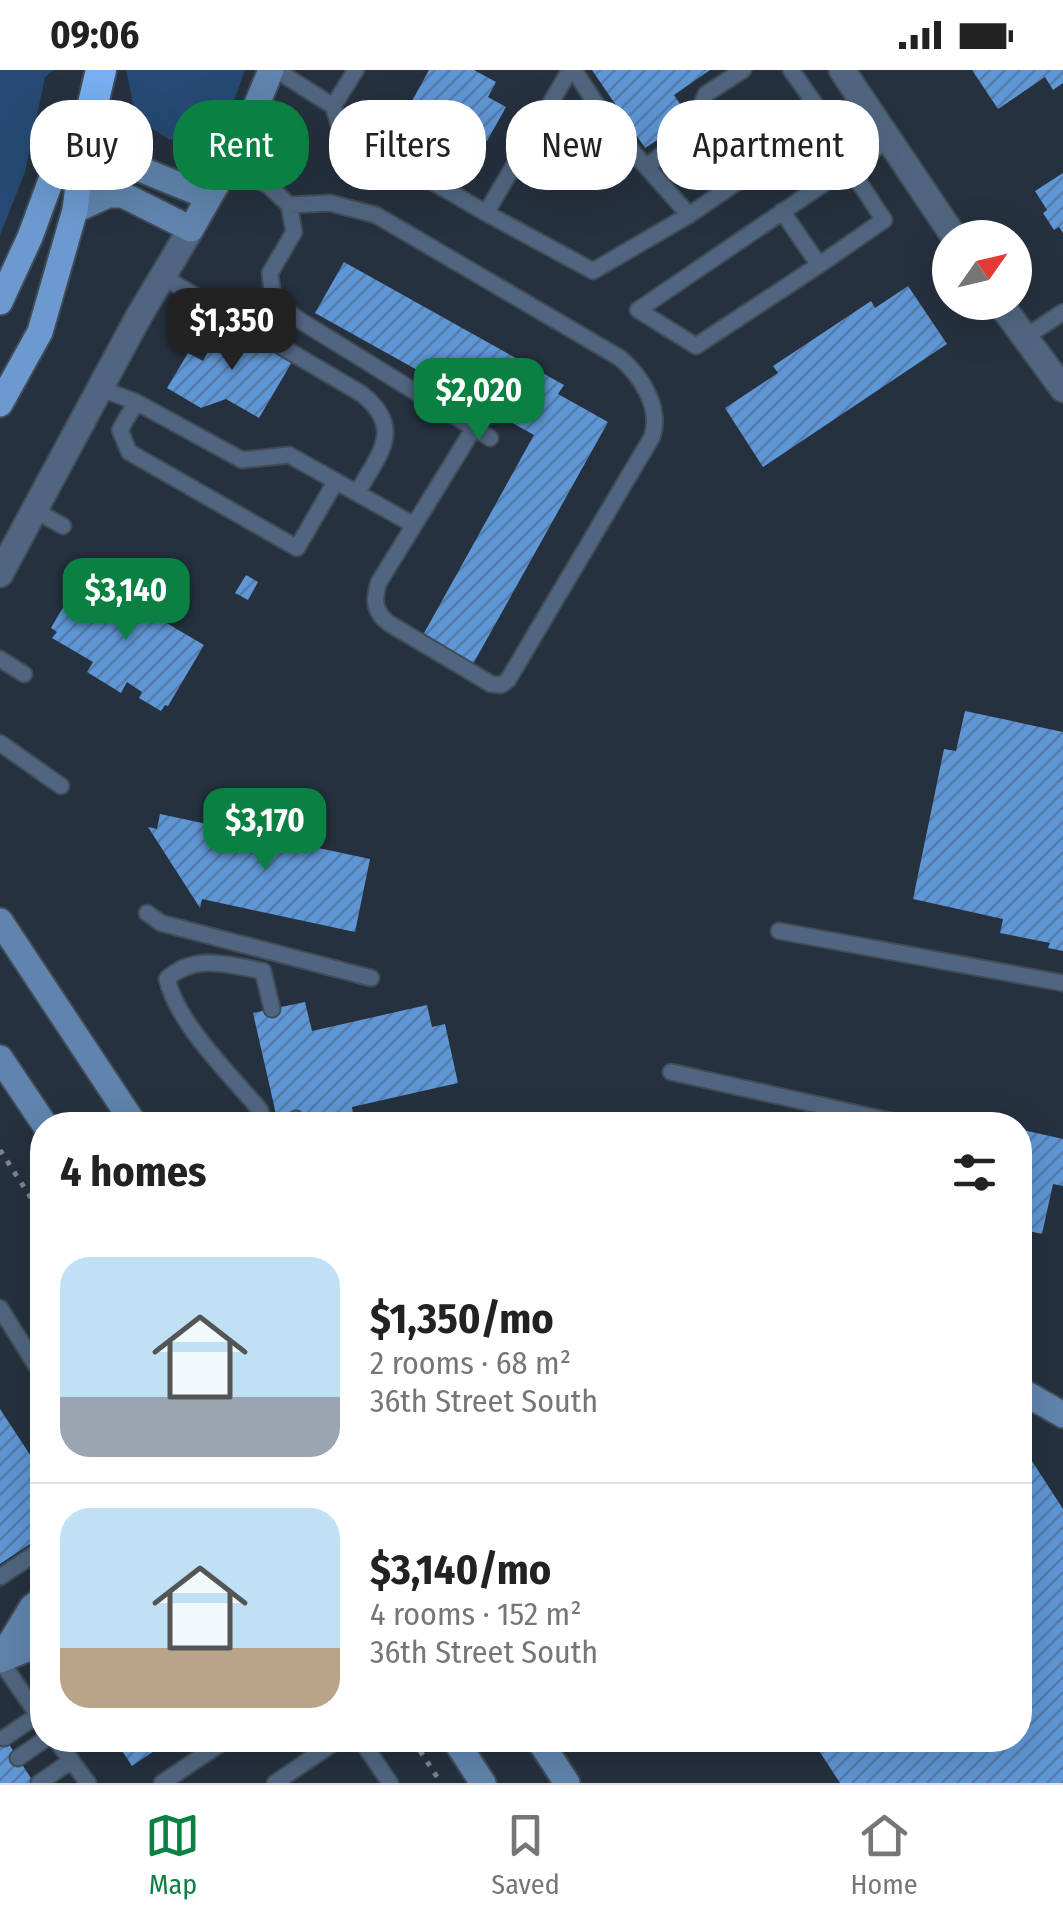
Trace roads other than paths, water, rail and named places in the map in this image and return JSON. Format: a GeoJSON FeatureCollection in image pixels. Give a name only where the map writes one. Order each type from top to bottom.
{"type":"FeatureCollection","features":[{"type":"Feature","properties":{"kind":"highway"},"geometry":{"type":"LineString","coordinates":[[94,100],[102,70]]}},
{"type":"Feature","properties":{"kind":"main road"},"geometry":{"type":"LineString","coordinates":[[0,302],[48,190]]}},
{"type":"Feature","properties":{"kind":"main road"},"geometry":{"type":"LineString","coordinates":[[0,404],[40,332],[78,190]]}},
{"type":"Feature","properties":{"kind":"street"},"geometry":{"type":"LineString","coordinates":[[260,100],[273,70]]}},
{"type":"Feature","properties":{"kind":"street"},"geometry":{"type":"LineString","coordinates":[[842,70],[943,220]]}},
{"type":"Feature","properties":{"kind":"street"},"geometry":{"type":"LineString","coordinates":[[153,174],[209,197]]}},
{"type":"Feature","properties":{"kind":"street"},"geometry":{"type":"LineString","coordinates":[[0,574],[213,190]]}},
{"type":"Feature","properties":{"kind":"street"},"geometry":{"type":"LineString","coordinates":[[75,210],[123,194],[191,229]]}},
{"type":"Feature","properties":{"kind":"street"},"geometry":{"type":"LineString","coordinates":[[1012,320],[1063,389]]}},
{"type":"Feature","properties":{"kind":"street"},"geometry":{"type":"LineString","coordinates":[[0,920],[126,1112]]}},
{"type":"Feature","properties":{"kind":"street"},"geometry":{"type":"LineString","coordinates":[[0,1058],[36,1112]]}},
{"type":"Feature","properties":{"kind":"street"},"geometry":{"type":"LineString","coordinates":[[1032,1397],[1063,1415]]}},
{"type":"Feature","properties":{"kind":"street"},"geometry":{"type":"LineString","coordinates":[[0,1660],[30,1610]]}},
{"type":"Feature","properties":{"kind":"street"},"geometry":{"type":"LineString","coordinates":[[0,1660],[30,1648]]}},
{"type":"Feature","properties":{"kind":"street"},"geometry":{"type":"LineString","coordinates":[[463,1752],[483,1783]]}},
{"type":"Feature","properties":{"kind":"street"},"geometry":{"type":"LineString","coordinates":[[546,1752],[567,1783]]}},
{"type":"Feature","properties":{"kind":"lane"},"geometry":{"type":"LineString","coordinates":[[273,70],[329,104]]}},
{"type":"Feature","properties":{"kind":"lane"},"geometry":{"type":"LineString","coordinates":[[337,100],[356,70]]}},
{"type":"Feature","properties":{"kind":"lane"},"geometry":{"type":"LineString","coordinates":[[647,166],[692,127],[706,94],[743,70]]}},
{"type":"Feature","properties":{"kind":"lane"},"geometry":{"type":"LineString","coordinates":[[445,190],[594,271],[689,215],[826,121],[791,70]]}},
{"type":"Feature","properties":{"kind":"lane"},"geometry":{"type":"LineString","coordinates":[[486,214],[565,72],[689,215]]}},
{"type":"Feature","properties":{"kind":"lane"},"geometry":{"type":"LineString","coordinates":[[879,146],[888,140]]}},
{"type":"Feature","properties":{"kind":"lane"},"geometry":{"type":"LineString","coordinates":[[274,190],[290,206],[294,232],[270,273],[273,298],[296,318],[490,438]]}},
{"type":"Feature","properties":{"kind":"lane"},"geometry":{"type":"LineString","coordinates":[[813,190],[638,310],[696,346],[884,220],[865,190]]}},
{"type":"Feature","properties":{"kind":"lane"},"geometry":{"type":"LineString","coordinates":[[290,206],[330,203],[376,215],[620,358],[635,371],[654,412],[652,437],[508,680],[501,685],[491,684],[381,618],[375,595],[379,582],[474,428]]}},
{"type":"Feature","properties":{"kind":"lane"},"geometry":{"type":"LineString","coordinates":[[782,211],[819,265]]}},
{"type":"Feature","properties":{"kind":"lane"},"geometry":{"type":"LineString","coordinates":[[163,277],[362,394],[378,408],[386,425],[387,441],[357,494]]}},
{"type":"Feature","properties":{"kind":"lane"},"geometry":{"type":"LineString","coordinates":[[1024,338],[1063,312]]}},
{"type":"Feature","properties":{"kind":"lane"},"geometry":{"type":"LineString","coordinates":[[102,389],[136,402],[242,460],[289,455],[414,525]]}},
{"type":"Feature","properties":{"kind":"lane"},"geometry":{"type":"LineString","coordinates":[[136,402],[120,430],[129,452],[297,548],[336,481]]}},
{"type":"Feature","properties":{"kind":"lane"},"geometry":{"type":"LineString","coordinates":[[36,510],[63,526]]}},
{"type":"Feature","properties":{"kind":"lane"},"geometry":{"type":"LineString","coordinates":[[0,659],[24,674]]}},
{"type":"Feature","properties":{"kind":"lane"},"geometry":{"type":"LineString","coordinates":[[0,743],[60,786]]}},
{"type":"Feature","properties":{"kind":"lane"},"geometry":{"type":"LineString","coordinates":[[147,913],[161,924],[370,978]]}},
{"type":"Feature","properties":{"kind":"lane"},"geometry":{"type":"LineString","coordinates":[[779,931],[1063,982]]}},
{"type":"Feature","properties":{"kind":"lane"},"geometry":{"type":"LineString","coordinates":[[261,1112],[171,997],[167,979],[178,968],[192,963],[263,971],[272,1010]]}},
{"type":"Feature","properties":{"kind":"lane"},"geometry":{"type":"LineString","coordinates":[[671,1072],[854,1112]]}},
{"type":"Feature","properties":{"kind":"lane"},"geometry":{"type":"LineString","coordinates":[[0,1308],[30,1355]]}},
{"type":"Feature","properties":{"kind":"lane"},"geometry":{"type":"LineString","coordinates":[[0,1577],[30,1558]]}},
{"type":"Feature","properties":{"kind":"lane"},"geometry":{"type":"LineString","coordinates":[[0,1660],[30,1698]]}},
{"type":"Feature","properties":{"kind":"lane"},"geometry":{"type":"LineString","coordinates":[[4,1738],[30,1717]]}},
{"type":"Feature","properties":{"kind":"lane"},"geometry":{"type":"LineString","coordinates":[[18,1758],[30,1750]]}},
{"type":"Feature","properties":{"kind":"lane"},"geometry":{"type":"LineString","coordinates":[[65,1752],[88,1783]]}},
{"type":"Feature","properties":{"kind":"lane"},"geometry":{"type":"LineString","coordinates":[[162,1783],[208,1752]]}},
{"type":"Feature","properties":{"kind":"lane"},"geometry":{"type":"LineString","coordinates":[[275,1783],[317,1752]]}},
{"type":"Feature","properties":{"kind":"lane"},"geometry":{"type":"LineString","coordinates":[[369,1752],[390,1783]]}},
{"type":"Feature","properties":{"kind":"lane"},"geometry":{"type":"LineString","coordinates":[[39,1783],[71,1761]]}}]}
